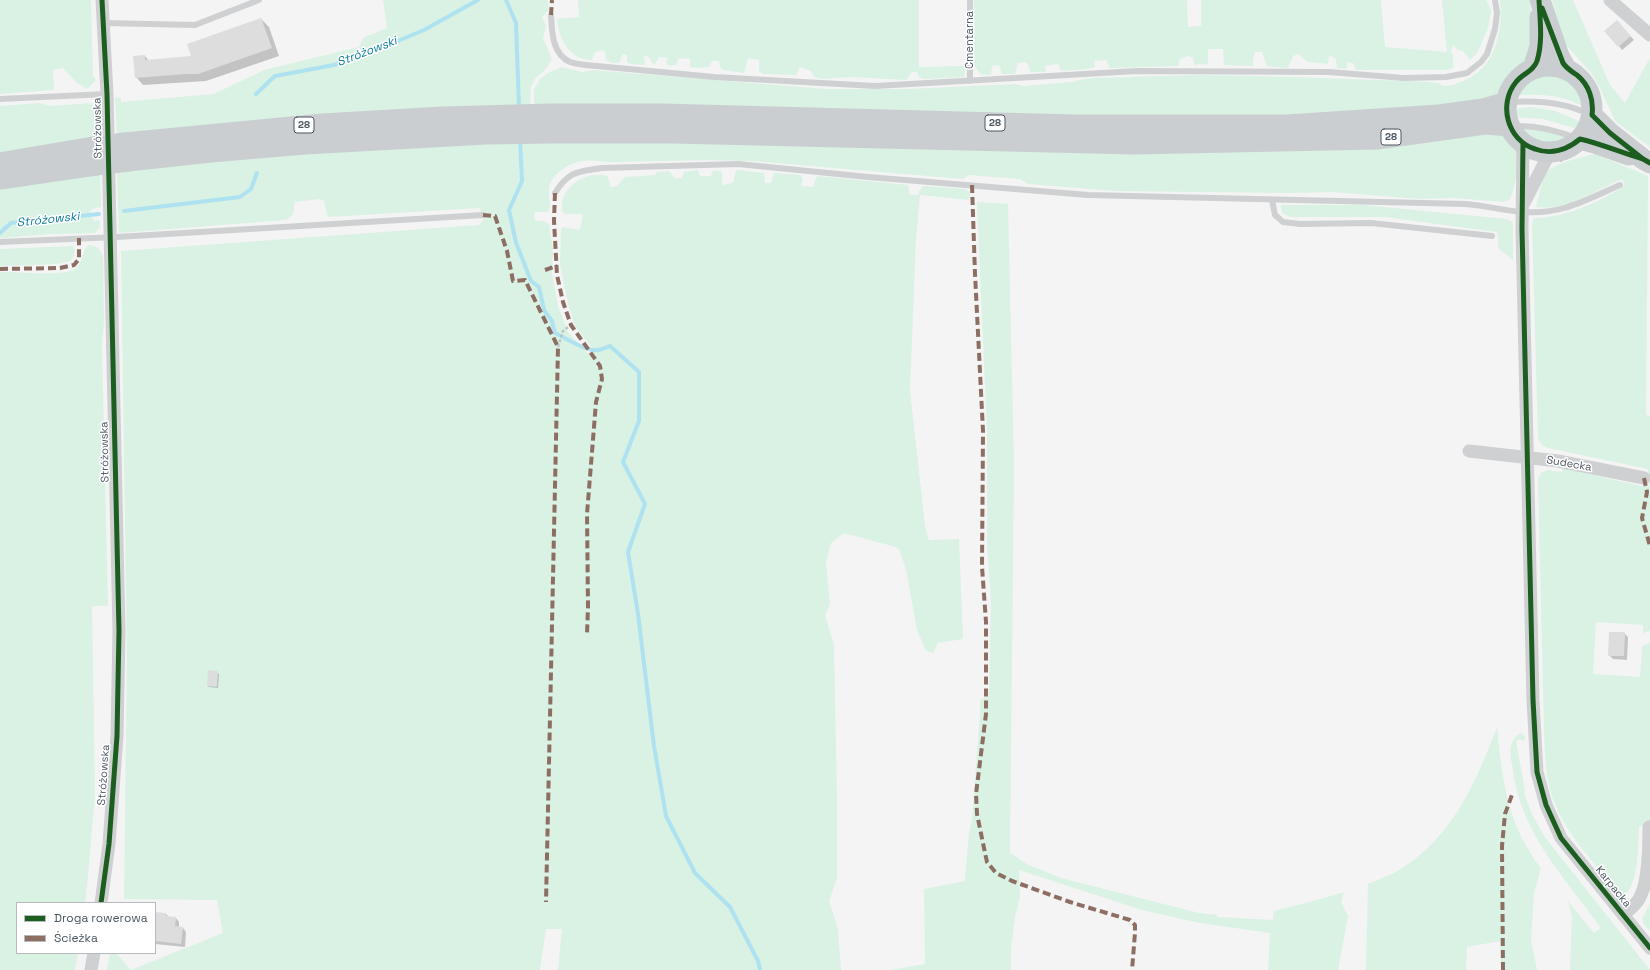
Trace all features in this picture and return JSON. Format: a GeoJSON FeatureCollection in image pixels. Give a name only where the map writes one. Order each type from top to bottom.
{"type":"FeatureCollection","features":[{"type":"Feature","properties":{"kind":"main road"},"geometry":{"type":"LineString","coordinates":[[1533,69],[1540,46],[1539,0]]}},
{"type":"Feature","properties":{"kind":"main road"},"geometry":{"type":"LineString","coordinates":[[1539,0],[1559,56],[1566,69]]}},
{"type":"Feature","properties":{"kind":"main road"},"geometry":{"type":"LineString","coordinates":[[1579,146],[1588,128],[1592,115],[1591,98],[1587,88],[1576,75],[1566,69],[1550,66],[1533,69],[1523,74],[1510,92],[1507,102],[1507,114],[1510,126],[1523,143],[1554,157],[1564,150],[1595,142],[1646,161]]}},
{"type":"Feature","properties":{"kind":"main road","name":"28"},"geometry":{"type":"LineString","coordinates":[[0,163],[95,156],[127,152],[211,152],[485,125],[551,124],[662,114],[1074,125],[1263,126],[1439,115],[1483,109],[1507,102]]}},
{"type":"Feature","properties":{"kind":"main road"},"geometry":{"type":"LineString","coordinates":[[1592,115],[1610,133],[1646,161]]}},
{"type":"Feature","properties":{"kind":"main road","name":"28"},"geometry":{"type":"LineString","coordinates":[[551,124],[674,133],[1134,144],[1377,139],[1485,124],[1510,126]]}},
{"type":"Feature","properties":{"kind":"main road","name":"28"},"geometry":{"type":"LineString","coordinates":[[0,179],[95,156]]}},
{"type":"Feature","properties":{"kind":"street","name":"Stróżowska"},"geometry":{"type":"LineString","coordinates":[[101,902],[110,837],[116,743],[119,631],[107,94],[102,0]]}},
{"type":"Feature","properties":{"kind":"street"},"geometry":{"type":"LineString","coordinates":[[1610,0],[1650,35]]}},
{"type":"Feature","properties":{"kind":"street","name":"Karpacka"},"geometry":{"type":"LineString","coordinates":[[1523,143],[1522,210],[1535,748],[1537,772],[1546,805],[1561,838],[1650,948]]}},
{"type":"Feature","properties":{"kind":"street"},"geometry":{"type":"LineString","coordinates":[[1522,210],[1554,157]]}},
{"type":"Feature","properties":{"kind":"street","name":"Sudecka"},"geometry":{"type":"LineString","coordinates":[[1470,451],[1528,457],[1644,478]]}},
{"type":"Feature","properties":{"kind":"street"},"geometry":{"type":"LineString","coordinates":[[1623,914],[1634,906],[1644,888],[1648,856],[1649,827]]}},
{"type":"Feature","properties":{"kind":"street"},"geometry":{"type":"LineString","coordinates":[[91,970],[94,954]]}},
{"type":"Feature","properties":{"kind":"lane"},"geometry":{"type":"LineString","coordinates":[[103,23],[195,25],[259,0]]}},
{"type":"Feature","properties":{"kind":"lane","name":"Cmentarna"},"geometry":{"type":"LineString","coordinates":[[970,0],[970,81]]}},
{"type":"Feature","properties":{"kind":"lane"},"geometry":{"type":"LineString","coordinates":[[551,15],[552,35],[557,50],[570,61],[586,65],[714,77],[875,86],[1137,71],[1329,72],[1404,78],[1457,76],[1467,73],[1475,68],[1487,54],[1495,28],[1497,13],[1495,0]]}},
{"type":"Feature","properties":{"kind":"lane"},"geometry":{"type":"LineString","coordinates":[[0,99],[107,94]]}},
{"type":"Feature","properties":{"kind":"lane"},"geometry":{"type":"LineString","coordinates":[[1507,102],[1554,102],[1592,115]]}},
{"type":"Feature","properties":{"kind":"lane"},"geometry":{"type":"LineString","coordinates":[[1510,126],[1534,126],[1559,130],[1579,146]]}},
{"type":"Feature","properties":{"kind":"lane"},"geometry":{"type":"LineString","coordinates":[[555,193],[562,183],[572,174],[587,170],[602,168],[738,164],[868,177],[1088,194],[1464,204],[1545,213],[1559,211],[1575,206],[1620,184]]}},
{"type":"Feature","properties":{"kind":"lane"},"geometry":{"type":"LineString","coordinates":[[1272,200],[1275,215],[1283,222],[1300,224],[1371,223],[1492,236]]}},
{"type":"Feature","properties":{"kind":"lane"},"geometry":{"type":"LineString","coordinates":[[0,242],[483,215]]}},
{"type":"Feature","properties":{"kind":"path"},"geometry":{"type":"LineString","coordinates":[[1554,157],[1579,146]]}},
{"type":"Feature","properties":{"kind":"path"},"geometry":{"type":"LineString","coordinates":[[558,347],[563,331],[571,325]]}},
{"type":"Feature","properties":{"kind":"green space"},"geometry":{"type":"Polygon","coordinates":[[[0,0],[91,0],[93,76],[96,80],[87,89],[76,82],[63,68],[53,70],[54,90],[0,94],[0,0]]]}},
{"type":"Feature","properties":{"kind":"green space"},"geometry":{"type":"Polygon","coordinates":[[[383,0],[548,0],[549,10],[542,17],[546,26],[543,38],[552,59],[546,69],[535,79],[531,87],[530,106],[117,134],[115,97],[121,98],[121,102],[214,94],[264,70],[359,47],[363,38],[387,28],[383,0]]]}},
{"type":"Feature","properties":{"kind":"green space"},"geometry":{"type":"Polygon","coordinates":[[[578,0],[919,0],[919,67],[966,66],[964,77],[924,79],[919,77],[917,72],[912,72],[906,80],[851,77],[822,79],[814,77],[811,71],[800,67],[796,75],[763,74],[759,71],[759,60],[748,58],[744,73],[723,70],[720,67],[719,61],[712,61],[709,67],[696,68],[690,67],[690,59],[679,58],[676,65],[670,66],[666,63],[668,58],[659,57],[653,65],[649,57],[644,56],[645,65],[631,64],[627,62],[627,55],[623,54],[619,63],[612,63],[606,60],[605,51],[602,50],[595,52],[592,60],[584,59],[571,52],[567,47],[560,34],[557,19],[579,17],[578,0]]]}},
{"type":"Feature","properties":{"kind":"green space"},"geometry":{"type":"Polygon","coordinates":[[[974,0],[1187,0],[1188,27],[1201,26],[1201,0],[1381,0],[1385,47],[1447,52],[1442,0],[1486,0],[1491,10],[1488,28],[1477,53],[1470,60],[1463,51],[1458,50],[1453,45],[1451,52],[1453,55],[1453,68],[1447,70],[1356,70],[1353,63],[1347,62],[1347,68],[1344,69],[1337,68],[1336,59],[1329,55],[1328,64],[1308,62],[1298,54],[1293,56],[1288,68],[1267,66],[1262,52],[1255,52],[1253,66],[1224,65],[1223,49],[1208,49],[1208,64],[1194,65],[1193,58],[1187,56],[1179,60],[1179,66],[1110,68],[1106,60],[1094,61],[1095,67],[1089,69],[1061,71],[1058,64],[1045,66],[1046,72],[1030,72],[1028,64],[1025,62],[1018,63],[1015,74],[1002,74],[999,65],[992,66],[991,75],[980,74],[973,63],[974,0]]]}},
{"type":"Feature","properties":{"kind":"green space"},"geometry":{"type":"Polygon","coordinates":[[[1500,0],[1529,0],[1534,25],[1528,63],[1511,78],[1501,94],[1490,103],[1382,112],[1213,117],[534,106],[534,89],[540,79],[548,73],[562,67],[582,72],[593,70],[826,89],[908,89],[1016,84],[1023,86],[1073,82],[1094,78],[1203,75],[1412,81],[1433,82],[1448,86],[1466,80],[1476,74],[1491,56],[1498,35],[1500,23],[1500,0]]]}},
{"type":"Feature","properties":{"kind":"green space"},"geometry":{"type":"Polygon","coordinates":[[[1552,0],[1573,0],[1610,85],[1625,103],[1650,58],[1650,147],[1615,121],[1592,74],[1565,44],[1552,0]]]}},
{"type":"Feature","properties":{"kind":"green space"},"geometry":{"type":"Polygon","coordinates":[[[1547,74],[1561,76],[1572,83],[1580,93],[1584,107],[1568,100],[1552,96],[1517,95],[1530,81],[1547,74]]]}},
{"type":"Feature","properties":{"kind":"green space"},"geometry":{"type":"Polygon","coordinates":[[[39,103],[50,106],[91,103],[98,113],[99,136],[0,155],[0,106],[39,103]]]}},
{"type":"Feature","properties":{"kind":"green space"},"geometry":{"type":"Polygon","coordinates":[[[1531,107],[1555,111],[1581,122],[1578,129],[1543,119],[1515,117],[1514,109],[1531,107]]]}},
{"type":"Feature","properties":{"kind":"green space"},"geometry":{"type":"Polygon","coordinates":[[[1525,128],[1553,133],[1568,138],[1556,143],[1543,143],[1531,138],[1520,129],[1525,128]]]}},
{"type":"Feature","properties":{"kind":"green space"},"geometry":{"type":"Polygon","coordinates":[[[1481,130],[1507,136],[1518,151],[1518,172],[1511,197],[1509,200],[1503,202],[1454,198],[1420,199],[1332,192],[1116,191],[1028,184],[1020,179],[969,175],[963,179],[752,161],[587,161],[568,166],[552,180],[549,190],[550,204],[548,212],[535,212],[534,217],[536,221],[544,221],[549,224],[553,251],[552,273],[558,306],[568,332],[588,354],[592,348],[575,326],[568,303],[560,265],[561,229],[563,227],[580,230],[583,215],[563,213],[562,205],[564,197],[568,189],[574,183],[582,179],[590,176],[607,176],[610,182],[610,187],[617,186],[625,177],[656,175],[656,172],[669,171],[674,178],[682,178],[684,172],[698,170],[700,176],[711,176],[713,170],[722,172],[722,185],[733,183],[736,170],[764,173],[765,183],[771,183],[774,173],[801,175],[803,179],[801,186],[813,187],[817,176],[908,185],[910,195],[918,195],[923,186],[966,189],[970,193],[969,200],[920,195],[916,238],[910,391],[925,526],[929,540],[959,539],[963,639],[938,643],[933,653],[926,651],[917,630],[906,569],[899,549],[844,533],[831,543],[826,562],[830,604],[825,615],[834,645],[837,799],[837,878],[829,901],[838,929],[841,970],[558,970],[562,929],[546,929],[540,970],[131,970],[223,933],[217,900],[124,899],[127,655],[121,251],[479,225],[483,220],[480,208],[328,217],[324,201],[319,199],[295,202],[293,215],[286,220],[119,233],[117,172],[254,156],[439,144],[1481,130]]]}},
{"type":"Feature","properties":{"kind":"green space"},"geometry":{"type":"Polygon","coordinates":[[[1595,154],[1648,176],[1646,415],[1650,416],[1650,631],[1643,633],[1643,625],[1596,622],[1593,674],[1640,677],[1642,646],[1650,643],[1650,825],[1639,826],[1637,863],[1633,883],[1624,895],[1617,891],[1575,840],[1561,818],[1552,797],[1548,779],[1544,740],[1538,478],[1541,473],[1547,470],[1562,472],[1562,468],[1641,486],[1649,486],[1648,469],[1548,448],[1542,445],[1538,439],[1532,224],[1534,218],[1570,212],[1603,198],[1625,186],[1622,179],[1569,203],[1559,206],[1536,207],[1542,184],[1548,171],[1557,165],[1595,154]]]}},
{"type":"Feature","properties":{"kind":"green space"},"geometry":{"type":"Polygon","coordinates":[[[100,174],[101,207],[92,209],[90,213],[94,221],[100,220],[100,227],[95,233],[52,234],[0,238],[0,187],[100,174]]]}},
{"type":"Feature","properties":{"kind":"green space"},"geometry":{"type":"Polygon","coordinates":[[[977,202],[1008,204],[1014,465],[1010,853],[1027,864],[1061,878],[1199,913],[1217,915],[1217,917],[1273,920],[1274,911],[1344,892],[1341,902],[1348,916],[1338,970],[1268,970],[1270,933],[1200,923],[1142,910],[1019,870],[1020,896],[1015,917],[1011,949],[1011,970],[891,970],[925,964],[924,889],[965,881],[969,833],[972,819],[980,700],[989,696],[991,603],[987,543],[987,431],[977,202]]]}},
{"type":"Feature","properties":{"kind":"green space"},"geometry":{"type":"Polygon","coordinates":[[[1281,205],[1363,205],[1507,219],[1513,223],[1513,260],[1499,249],[1497,232],[1384,217],[1291,217],[1282,213],[1281,205]]]}},
{"type":"Feature","properties":{"kind":"green space"},"geometry":{"type":"Polygon","coordinates":[[[88,245],[98,248],[103,257],[104,320],[102,345],[108,606],[92,606],[95,796],[86,897],[85,902],[16,902],[16,954],[78,954],[75,970],[0,970],[0,272],[61,273],[69,271],[78,267],[88,245]]]}},
{"type":"Feature","properties":{"kind":"green space"},"geometry":{"type":"Polygon","coordinates":[[[73,246],[75,251],[73,257],[64,263],[47,265],[0,266],[0,249],[73,246]]]}},
{"type":"Feature","properties":{"kind":"green space"},"geometry":{"type":"Polygon","coordinates":[[[1497,727],[1502,772],[1508,802],[1518,830],[1540,867],[1534,893],[1531,940],[1537,970],[1501,970],[1500,941],[1467,947],[1466,970],[1366,970],[1368,884],[1401,869],[1419,856],[1435,841],[1449,824],[1471,787],[1497,727]]]}},
{"type":"Feature","properties":{"kind":"green space"},"geometry":{"type":"Polygon","coordinates":[[[1521,733],[1525,736],[1525,739],[1523,741],[1519,739],[1516,741],[1525,796],[1532,814],[1544,836],[1650,970],[1570,970],[1572,916],[1568,901],[1594,933],[1601,928],[1545,852],[1524,812],[1517,789],[1511,751],[1514,739],[1521,733]]]}},
{"type":"Feature","properties":{"kind":"green space"},"geometry":{"type":"Polygon","coordinates":[[[1650,903],[1650,931],[1643,923],[1642,919],[1650,903]]]}},
{"type":"Feature","properties":{"kind":"green space"},"geometry":{"type":"Polygon","coordinates":[[[110,954],[117,954],[131,970],[107,970],[110,954]]]}},
{"type":"Feature","properties":{"kind":"building"},"geometry":{"type":"Polygon","coordinates":[[[261,18],[272,48],[198,74],[135,78],[133,56],[145,55],[145,60],[191,56],[187,44],[261,18]]]}},
{"type":"Feature","properties":{"kind":"building"},"geometry":{"type":"Polygon","coordinates":[[[1617,20],[1631,36],[1618,47],[1604,31],[1617,20]]]}},
{"type":"Feature","properties":{"kind":"building"},"geometry":{"type":"Polygon","coordinates":[[[1609,632],[1625,632],[1624,656],[1608,656],[1609,632]]]}},
{"type":"Feature","properties":{"kind":"building"},"geometry":{"type":"Polygon","coordinates":[[[208,670],[218,671],[217,687],[207,686],[208,670]]]}},
{"type":"Feature","properties":{"kind":"building"},"geometry":{"type":"Polygon","coordinates":[[[156,912],[166,913],[166,916],[176,917],[175,926],[183,927],[181,944],[156,941],[156,912]]]}},
{"type":"Feature","properties":{"kind":"waterway","name":"Stróżowski"},"geometry":{"type":"LineString","coordinates":[[256,94],[275,76],[334,65],[386,46],[424,30],[478,0]]}},
{"type":"Feature","properties":{"kind":"waterway"},"geometry":{"type":"LineString","coordinates":[[506,0],[516,23],[519,108]]}},
{"type":"Feature","properties":{"kind":"waterway"},"geometry":{"type":"LineString","coordinates":[[520,139],[522,181],[509,210],[516,243],[531,281],[539,287],[544,310],[552,321],[555,333],[588,349],[600,350],[610,346],[639,372],[639,421],[623,462],[645,504],[628,552],[638,614],[654,746],[666,816],[695,873],[730,907],[758,961],[760,970]]}},
{"type":"Feature","properties":{"kind":"waterway","name":"Stróżowski"},"geometry":{"type":"LineString","coordinates":[[124,211],[240,197],[251,189],[257,173]]}},
{"type":"Feature","properties":{"kind":"waterway","name":"Stróżowski"},"geometry":{"type":"LineString","coordinates":[[0,233],[11,223],[99,214]]}},
{"type":"Feature","properties":{"kind":"marked path"},"geometry":{"type":"LineString","coordinates":[[551,15],[552,0]]}},
{"type":"Feature","properties":{"kind":"marked path"},"geometry":{"type":"LineString","coordinates":[[972,185],[983,431],[982,567],[986,622],[986,714],[976,794],[977,814],[987,862],[996,873],[1012,881],[1070,902],[1130,920],[1135,925],[1132,970]]}},
{"type":"Feature","properties":{"kind":"marked path"},"geometry":{"type":"LineString","coordinates":[[555,193],[554,221],[557,275],[563,302],[571,325],[600,366],[602,379],[596,402],[587,514],[587,634]]}},
{"type":"Feature","properties":{"kind":"marked path"},"geometry":{"type":"LineString","coordinates":[[483,215],[495,216],[507,251],[513,281],[525,280],[558,347],[546,902]]}},
{"type":"Feature","properties":{"kind":"marked path"},"geometry":{"type":"LineString","coordinates":[[0,269],[60,268],[74,265],[79,259],[79,238]]}},
{"type":"Feature","properties":{"kind":"marked path"},"geometry":{"type":"LineString","coordinates":[[545,270],[557,266]]}},
{"type":"Feature","properties":{"kind":"marked path"},"geometry":{"type":"LineString","coordinates":[[1644,478],[1647,492],[1642,518],[1650,546]]}},
{"type":"Feature","properties":{"kind":"marked path"},"geometry":{"type":"LineString","coordinates":[[1503,970],[1502,846],[1505,814],[1513,792]]}},
{"type":"Feature","properties":{"kind":"cycle path"},"geometry":{"type":"LineString","coordinates":[[101,902],[109,844],[117,736],[119,631],[107,94],[102,0]]}},
{"type":"Feature","properties":{"kind":"cycle path"},"geometry":{"type":"LineString","coordinates":[[1539,0],[1541,31],[1537,61],[1533,68],[1516,82],[1510,91],[1507,100],[1508,120],[1512,130],[1525,144],[1541,151],[1547,152],[1564,149],[1580,139],[1643,159]]}},
{"type":"Feature","properties":{"kind":"cycle path"},"geometry":{"type":"LineString","coordinates":[[1542,8],[1563,63],[1577,75],[1588,88],[1592,104],[1592,115],[1610,133],[1650,163]]}},
{"type":"Feature","properties":{"kind":"cycle path"},"geometry":{"type":"LineString","coordinates":[[1523,143],[1522,229],[1533,700],[1537,772],[1546,805],[1561,838],[1650,948]]}}]}
